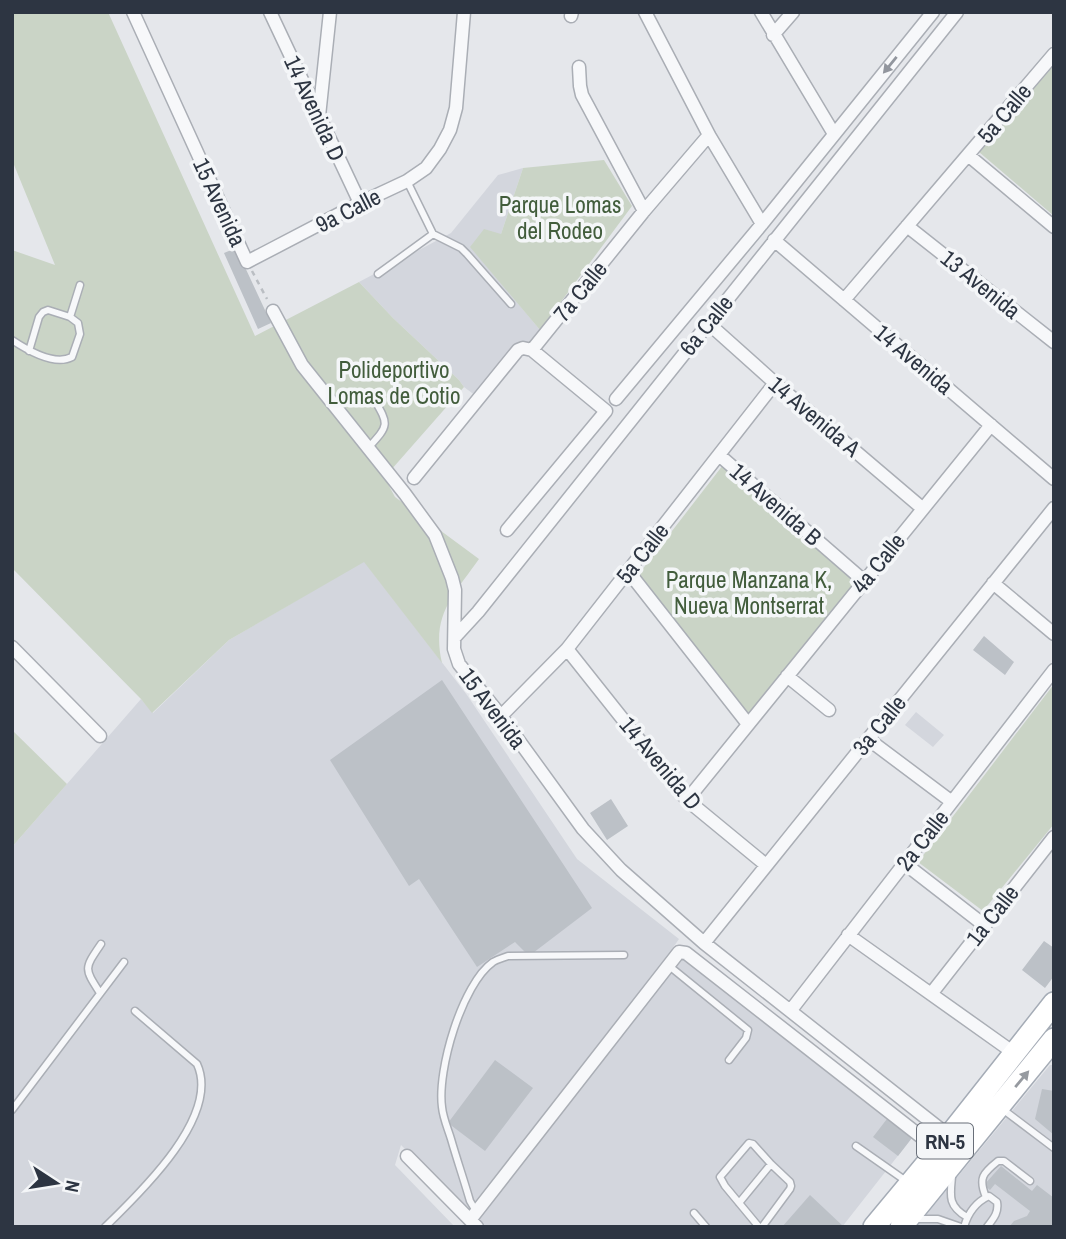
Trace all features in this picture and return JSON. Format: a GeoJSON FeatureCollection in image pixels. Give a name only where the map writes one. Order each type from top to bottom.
{"type":"FeatureCollection","features":[{"type":"Feature","properties":{"kind":"main road","name":"RN-5"},"geometry":{"type":"LineString","coordinates":[[904,1223],[947,1150],[1014,1053],[1054,1003]]}},
{"type":"Feature","properties":{"kind":"main road","name":"RN-5"},"geometry":{"type":"LineString","coordinates":[[874,1227],[910,1184],[999,1107],[1054,1039]]}},
{"type":"Feature","properties":{"kind":"street","name":"15 Avenida"},"geometry":{"type":"LineString","coordinates":[[133,12],[247,262]]}},
{"type":"Feature","properties":{"kind":"street","name":"14 Avenida D"},"geometry":{"type":"LineString","coordinates":[[270,12],[360,203]]}},
{"type":"Feature","properties":{"kind":"street"},"geometry":{"type":"LineString","coordinates":[[319,116],[330,12]]}},
{"type":"Feature","properties":{"kind":"street","name":"9a Calle"},"geometry":{"type":"LineString","coordinates":[[247,262],[407,181],[426,168],[450,130],[456,108],[464,12]]}},
{"type":"Feature","properties":{"kind":"street"},"geometry":{"type":"LineString","coordinates":[[645,12],[709,135],[762,223]]}},
{"type":"Feature","properties":{"kind":"street"},"geometry":{"type":"LineString","coordinates":[[761,12],[834,134]]}},
{"type":"Feature","properties":{"kind":"street"},"geometry":{"type":"LineString","coordinates":[[773,35],[793,12]]}},
{"type":"Feature","properties":{"kind":"street","name":"6a Calle"},"geometry":{"type":"LineString","coordinates":[[616,400],[933,12]]}},
{"type":"Feature","properties":{"kind":"street","name":"6a Calle"},"geometry":{"type":"LineString","coordinates":[[455,637],[478,612],[957,12]]}},
{"type":"Feature","properties":{"kind":"street","name":"5a Calle"},"geometry":{"type":"LineString","coordinates":[[844,300],[1054,54]]}},
{"type":"Feature","properties":{"kind":"street"},"geometry":{"type":"LineString","coordinates":[[579,67],[582,95],[644,211]]}},
{"type":"Feature","properties":{"kind":"street","name":"7a Calle"},"geometry":{"type":"LineString","coordinates":[[532,350],[709,135]]}},
{"type":"Feature","properties":{"kind":"street"},"geometry":{"type":"LineString","coordinates":[[968,155],[1054,227]]}},
{"type":"Feature","properties":{"kind":"street","name":"13 Avenida"},"geometry":{"type":"LineString","coordinates":[[907,226],[1054,342]]}},
{"type":"Feature","properties":{"kind":"street","name":"14 Avenida"},"geometry":{"type":"LineString","coordinates":[[775,240],[1054,478]]}},
{"type":"Feature","properties":{"kind":"street","name":"15 Avenida"},"geometry":{"type":"LineString","coordinates":[[273,311],[302,365],[405,494],[435,536],[455,590],[455,656],[458,664],[501,716],[583,829],[621,870],[704,943],[791,1010],[947,1150]]}},
{"type":"Feature","properties":{"kind":"street","name":"14 Avenida A"},"geometry":{"type":"LineString","coordinates":[[708,323],[922,508]]}},
{"type":"Feature","properties":{"kind":"street"},"geometry":{"type":"LineString","coordinates":[[414,478],[517,350],[532,350],[606,411],[507,530]]}},
{"type":"Feature","properties":{"kind":"street","name":"5a Calle"},"geometry":{"type":"LineString","coordinates":[[501,716],[568,649],[775,383]]}},
{"type":"Feature","properties":{"kind":"street","name":"4a Calle"},"geometry":{"type":"LineString","coordinates":[[687,800],[991,425]]}},
{"type":"Feature","properties":{"kind":"street","name":"14 Avenida B"},"geometry":{"type":"LineString","coordinates":[[719,455],[863,581]]}},
{"type":"Feature","properties":{"kind":"street","name":"3a Calle"},"geometry":{"type":"LineString","coordinates":[[704,943],[1054,508]]}},
{"type":"Feature","properties":{"kind":"street"},"geometry":{"type":"LineString","coordinates":[[628,571],[748,724]]}},
{"type":"Feature","properties":{"kind":"street"},"geometry":{"type":"LineString","coordinates":[[992,583],[1054,634]]}},
{"type":"Feature","properties":{"kind":"street"},"geometry":{"type":"LineString","coordinates":[[12,647],[100,736]]}},
{"type":"Feature","properties":{"kind":"street","name":"14 Avenida D"},"geometry":{"type":"LineString","coordinates":[[568,649],[687,800],[766,865]]}},
{"type":"Feature","properties":{"kind":"street","name":"2a Calle"},"geometry":{"type":"LineString","coordinates":[[791,1010],[1054,670]]}},
{"type":"Feature","properties":{"kind":"street"},"geometry":{"type":"LineString","coordinates":[[787,676],[828,710]]}},
{"type":"Feature","properties":{"kind":"street"},"geometry":{"type":"LineString","coordinates":[[867,739],[952,802]]}},
{"type":"Feature","properties":{"kind":"street","name":"1a Calle"},"geometry":{"type":"LineString","coordinates":[[931,994],[1054,837]]}},
{"type":"Feature","properties":{"kind":"street"},"geometry":{"type":"LineString","coordinates":[[904,863],[984,925]]}},
{"type":"Feature","properties":{"kind":"street"},"geometry":{"type":"LineString","coordinates":[[848,935],[1014,1053]]}},
{"type":"Feature","properties":{"kind":"street"},"geometry":{"type":"LineString","coordinates":[[407,1156],[473,1222],[679,952],[687,953],[947,1150]]}},
{"type":"Feature","properties":{"kind":"lane"},"geometry":{"type":"LineString","coordinates":[[407,181],[433,234],[461,248],[511,304]]}},
{"type":"Feature","properties":{"kind":"lane"},"geometry":{"type":"LineString","coordinates":[[378,274],[433,234]]}},
{"type":"Feature","properties":{"kind":"lane"},"geometry":{"type":"LineString","coordinates":[[70,317],[80,285]]}},
{"type":"Feature","properties":{"kind":"lane"},"geometry":{"type":"LineString","coordinates":[[12,340],[29,351],[65,360],[72,357],[80,334],[78,323],[70,317],[48,310],[43,312],[29,351]]}},
{"type":"Feature","properties":{"kind":"lane"},"geometry":{"type":"LineString","coordinates":[[368,448],[385,426],[385,417],[374,399]]}},
{"type":"Feature","properties":{"kind":"lane"},"geometry":{"type":"LineString","coordinates":[[100,993],[87,970],[89,961],[102,944]]}},
{"type":"Feature","properties":{"kind":"lane"},"geometry":{"type":"LineString","coordinates":[[473,1222],[470,1201],[442,1108],[443,1069],[447,1049],[476,981],[491,964],[508,956],[624,955]]}},
{"type":"Feature","properties":{"kind":"lane"},"geometry":{"type":"LineString","coordinates":[[12,1110],[124,962]]}},
{"type":"Feature","properties":{"kind":"lane"},"geometry":{"type":"LineString","coordinates":[[668,965],[748,1030],[746,1038],[729,1060]]}},
{"type":"Feature","properties":{"kind":"lane"},"geometry":{"type":"LineString","coordinates":[[106,1227],[151,1180],[178,1144],[200,1103],[201,1072],[197,1064],[135,1011]]}},
{"type":"Feature","properties":{"kind":"lane"},"geometry":{"type":"LineString","coordinates":[[999,1107],[1054,1148]]}},
{"type":"Feature","properties":{"kind":"lane"},"geometry":{"type":"LineString","coordinates":[[749,1143],[771,1164],[791,1186],[761,1227],[725,1186],[721,1175],[749,1143]]}},
{"type":"Feature","properties":{"kind":"lane"},"geometry":{"type":"LineString","coordinates":[[856,1146],[910,1184]]}},
{"type":"Feature","properties":{"kind":"lane"},"geometry":{"type":"LineString","coordinates":[[947,1150],[950,1196],[955,1208],[967,1217]]}},
{"type":"Feature","properties":{"kind":"lane"},"geometry":{"type":"LineString","coordinates":[[986,1197],[982,1178],[998,1161],[1004,1161],[1030,1181]]}},
{"type":"Feature","properties":{"kind":"lane"},"geometry":{"type":"LineString","coordinates":[[739,1203],[771,1164]]}},
{"type":"Feature","properties":{"kind":"lane"},"geometry":{"type":"LineString","coordinates":[[904,1223],[938,1219],[962,1227],[967,1217],[986,1197]]}},
{"type":"Feature","properties":{"kind":"lane"},"geometry":{"type":"LineString","coordinates":[[986,1197],[993,1198],[998,1206],[997,1213],[987,1227]]}},
{"type":"Feature","properties":{"kind":"lane"},"geometry":{"type":"LineString","coordinates":[[694,1213],[706,1227]]}},
{"type":"Feature","properties":{"kind":"path","name":"15 Avenida"},"geometry":{"type":"LineString","coordinates":[[247,262],[273,311]]}},
{"type":"Feature","properties":{"kind":"shaded area"},"geometry":{"type":"Polygon","coordinates":[[[523,168],[501,234],[471,247],[540,330],[480,399],[464,387],[359,282],[451,233],[498,175],[523,168]]]}},
{"type":"Feature","properties":{"kind":"shaded area"},"geometry":{"type":"Polygon","coordinates":[[[364,561],[467,695],[577,859],[679,939],[672,949],[915,1134],[842,1227],[483,1227],[401,1145],[395,1165],[455,1227],[14,1227],[12,847],[141,699],[153,713],[229,640],[364,561]]]}},
{"type":"Feature","properties":{"kind":"shaded area"},"geometry":{"type":"Polygon","coordinates":[[[916,712],[944,735],[933,747],[905,725],[916,712]]]}},
{"type":"Feature","properties":{"kind":"shaded area"},"geometry":{"type":"Polygon","coordinates":[[[1050,1065],[1054,1065],[1054,1227],[916,1227],[1050,1065]]]}},
{"type":"Feature","properties":{"kind":"green space","name":"Polideportivo Lomas de Cotio"},"geometry":{"type":"Polygon","coordinates":[[[12,12],[108,12],[255,336],[359,282],[464,387],[391,470],[388,484],[395,497],[479,559],[453,596],[442,619],[439,646],[442,663],[364,562],[229,640],[152,713],[12,568],[12,250],[55,265],[12,160],[12,12]]]}},
{"type":"Feature","properties":{"kind":"green space"},"geometry":{"type":"Polygon","coordinates":[[[1054,65],[1054,216],[979,152],[1054,65]]]}},
{"type":"Feature","properties":{"kind":"green space","name":"Parque Lomas del Rodeo"},"geometry":{"type":"Polygon","coordinates":[[[604,160],[632,206],[540,330],[470,247],[484,229],[501,234],[523,168],[604,160]]]}},
{"type":"Feature","properties":{"kind":"green space","name":"Parque Manzana K, Nueva Montserrat"},"geometry":{"type":"Polygon","coordinates":[[[723,465],[856,582],[748,715],[638,575],[723,465]]]}},
{"type":"Feature","properties":{"kind":"green space"},"geometry":{"type":"Polygon","coordinates":[[[1054,684],[1054,824],[983,911],[918,862],[1054,684]]]}},
{"type":"Feature","properties":{"kind":"green space"},"geometry":{"type":"Polygon","coordinates":[[[12,730],[67,784],[12,847],[12,730]]]}},
{"type":"Feature","properties":{"kind":"building"},"geometry":{"type":"Polygon","coordinates":[[[236,248],[271,323],[258,329],[224,253],[236,248]]]}},
{"type":"Feature","properties":{"kind":"building"},"geometry":{"type":"Polygon","coordinates":[[[984,636],[1014,662],[1005,675],[973,650],[984,636]]]}},
{"type":"Feature","properties":{"kind":"building"},"geometry":{"type":"Polygon","coordinates":[[[442,680],[592,908],[529,956],[515,942],[477,967],[419,879],[409,886],[330,760],[442,680]]]}},
{"type":"Feature","properties":{"kind":"building"},"geometry":{"type":"Polygon","coordinates":[[[611,799],[628,826],[607,840],[590,813],[611,799]]]}},
{"type":"Feature","properties":{"kind":"building"},"geometry":{"type":"Polygon","coordinates":[[[1044,941],[1054,948],[1054,976],[1045,988],[1022,970],[1044,941]]]}},
{"type":"Feature","properties":{"kind":"building"},"geometry":{"type":"Polygon","coordinates":[[[495,1060],[533,1088],[485,1151],[448,1123],[495,1060]]]}},
{"type":"Feature","properties":{"kind":"building"},"geometry":{"type":"Polygon","coordinates":[[[1042,1089],[1054,1091],[1054,1135],[1035,1119],[1042,1089]]]}},
{"type":"Feature","properties":{"kind":"building"},"geometry":{"type":"Polygon","coordinates":[[[890,1115],[915,1134],[898,1156],[873,1137],[890,1115]]]}},
{"type":"Feature","properties":{"kind":"building"},"geometry":{"type":"Polygon","coordinates":[[[1001,1166],[1032,1191],[1037,1185],[1054,1198],[1054,1227],[1009,1227],[1014,1221],[1027,1216],[1030,1211],[995,1184],[990,1190],[984,1185],[1001,1166]]]}},
{"type":"Feature","properties":{"kind":"building"},"geometry":{"type":"Polygon","coordinates":[[[810,1195],[844,1227],[782,1227],[810,1195]]]}}]}
